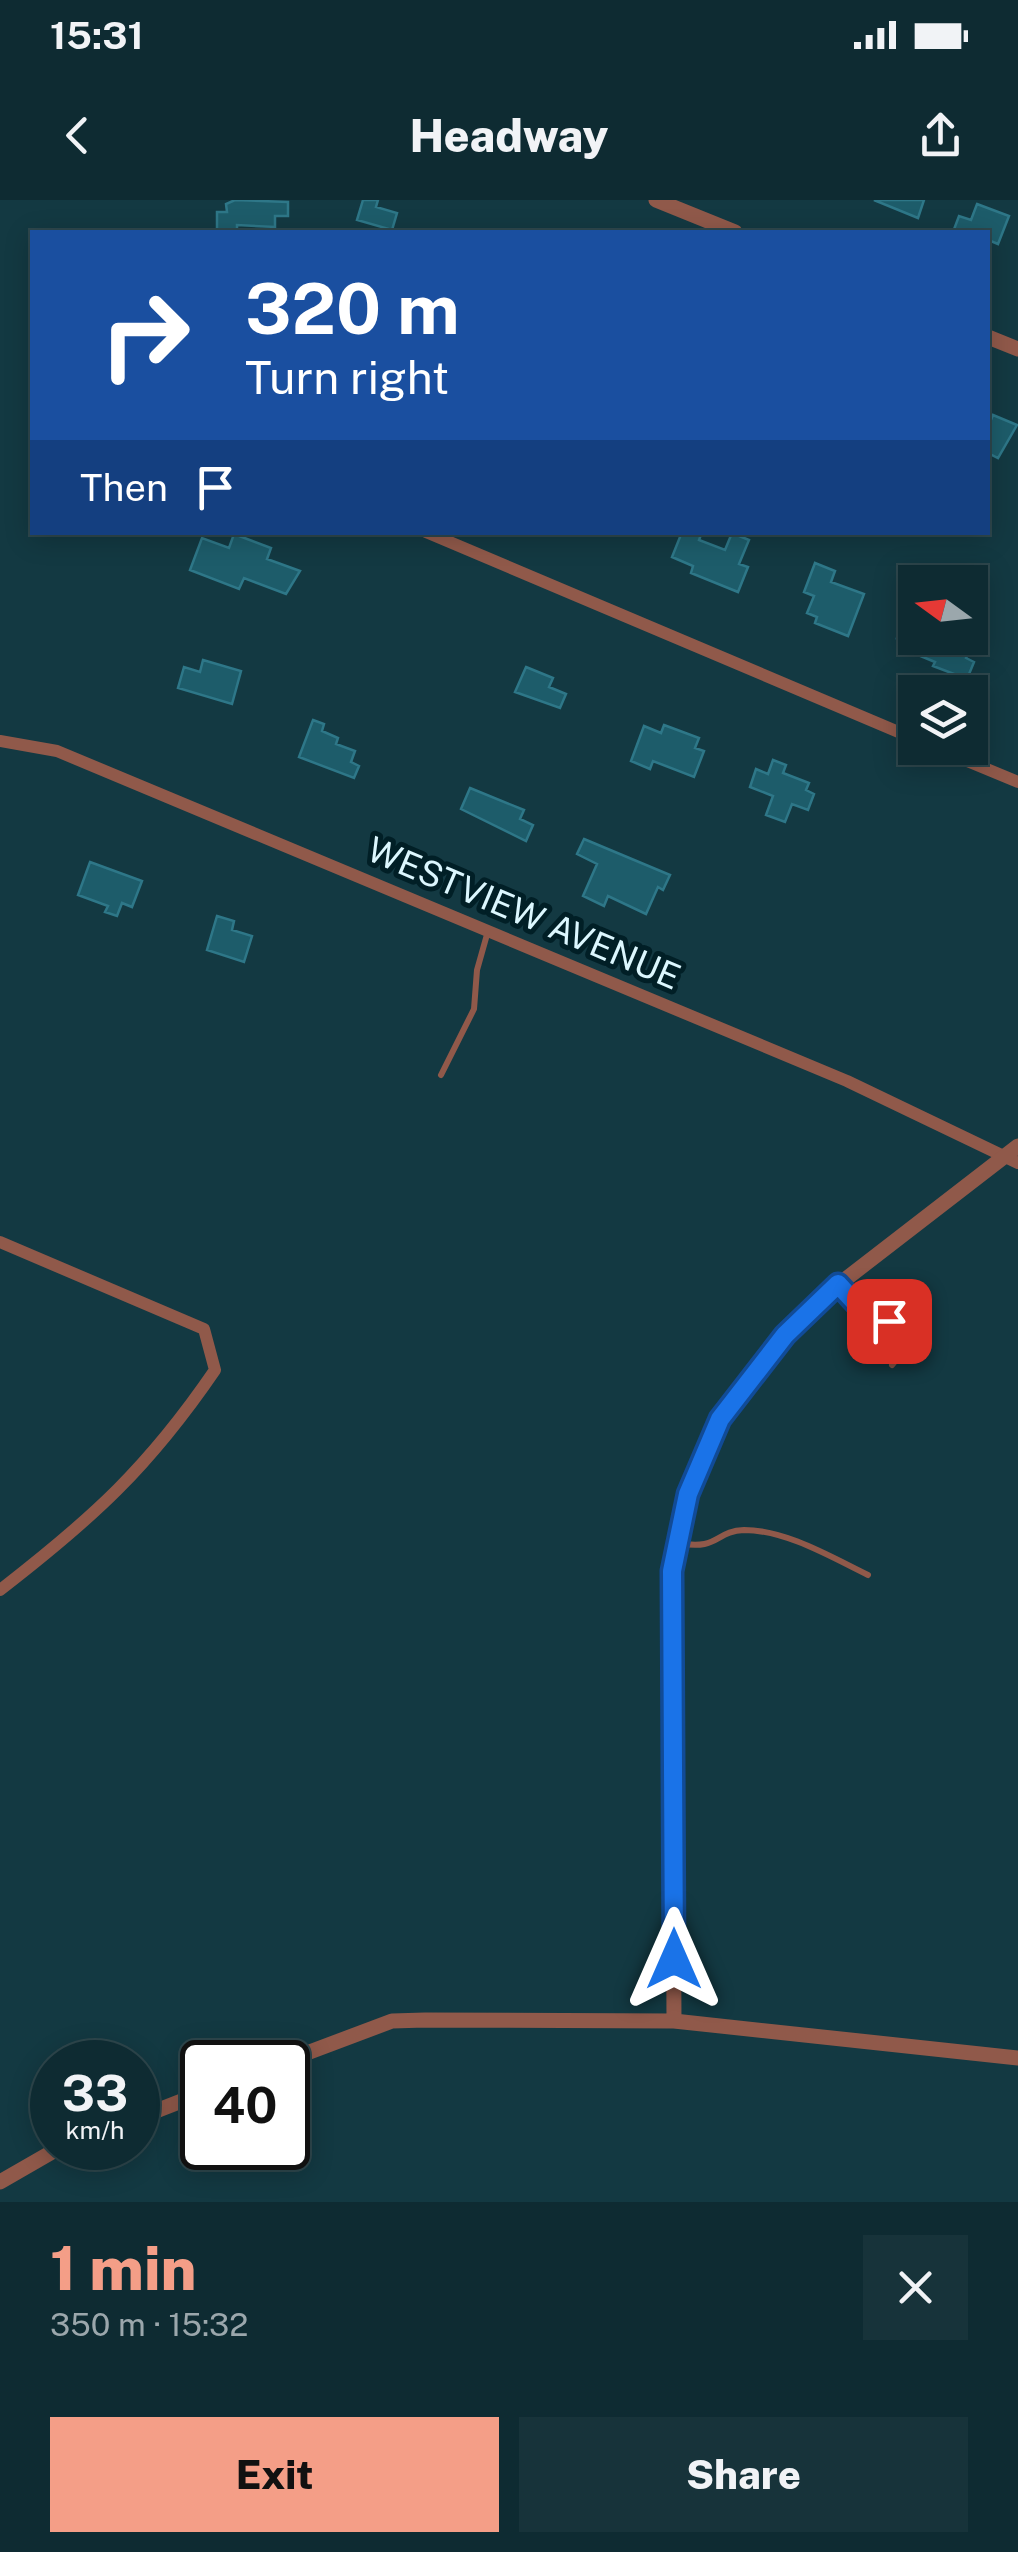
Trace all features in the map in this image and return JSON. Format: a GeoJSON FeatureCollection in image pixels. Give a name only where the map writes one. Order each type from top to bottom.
{"type":"FeatureCollection","features":[{"type":"Feature","properties":{"kind":"street"},"geometry":{"type":"LineString","coordinates":[[656,200],[730,230]]}},
{"type":"Feature","properties":{"kind":"street"},"geometry":{"type":"LineString","coordinates":[[990,338],[1018,349]]}},
{"type":"Feature","properties":{"kind":"street"},"geometry":{"type":"LineString","coordinates":[[433,535],[898,731]]}},
{"type":"Feature","properties":{"kind":"street","name":"WESTVIEW AVENUE"},"geometry":{"type":"LineString","coordinates":[[0,741],[57,751],[847,1080],[1011,1160]]}},
{"type":"Feature","properties":{"kind":"street"},"geometry":{"type":"LineString","coordinates":[[977,765],[1018,782]]}},
{"type":"Feature","properties":{"kind":"street"},"geometry":{"type":"LineString","coordinates":[[674,2020],[672,1571],[688,1494],[720,1419],[785,1335],[838,1284],[1011,1160],[1018,1146]]}},
{"type":"Feature","properties":{"kind":"street"},"geometry":{"type":"LineString","coordinates":[[0,1242],[204,1329],[215,1370],[172,1433],[92,1518],[0,1590]]}},
{"type":"Feature","properties":{"kind":"street"},"geometry":{"type":"LineString","coordinates":[[310,2052],[392,2021],[674,2020],[1018,2058]]}},
{"type":"Feature","properties":{"kind":"street"},"geometry":{"type":"LineString","coordinates":[[0,2182],[30,2165]]}},
{"type":"Feature","properties":{"kind":"lane"},"geometry":{"type":"LineString","coordinates":[[442,1075],[474,1009],[477,970],[488,931]]}},
{"type":"Feature","properties":{"kind":"lane"},"geometry":{"type":"LineString","coordinates":[[838,1284],[860,1308],[918,1333],[892,1365]]}},
{"type":"Feature","properties":{"kind":"lane"},"geometry":{"type":"LineString","coordinates":[[677,1543],[702,1548],[734,1531],[749,1530],[790,1540],[868,1574]]}},
{"type":"Feature","properties":{"kind":"building"},"geometry":{"type":"Polygon","coordinates":[[[235,200],[288,202],[288,216],[275,216],[275,227],[237,225],[237,230],[217,230],[217,212],[227,212],[226,204],[235,200]]]}},
{"type":"Feature","properties":{"kind":"building"},"geometry":{"type":"Polygon","coordinates":[[[363,200],[378,200],[376,207],[397,213],[392,230],[357,220],[363,200]]]}},
{"type":"Feature","properties":{"kind":"building"},"geometry":{"type":"Polygon","coordinates":[[[874,200],[924,200],[918,218],[874,200]]]}},
{"type":"Feature","properties":{"kind":"building"},"geometry":{"type":"Polygon","coordinates":[[[977,204],[1009,216],[998,244],[990,241],[990,230],[954,230],[959,216],[971,220],[977,204]]]}},
{"type":"Feature","properties":{"kind":"building"},"geometry":{"type":"Polygon","coordinates":[[[993,415],[1017,425],[998,458],[990,454],[993,415]]]}},
{"type":"Feature","properties":{"kind":"building"},"geometry":{"type":"Polygon","coordinates":[[[237,535],[271,548],[267,559],[300,571],[286,594],[244,578],[239,589],[190,570],[202,538],[229,548],[237,535]]]}},
{"type":"Feature","properties":{"kind":"building"},"geometry":{"type":"Polygon","coordinates":[[[681,535],[701,535],[699,540],[725,550],[731,535],[749,540],[739,564],[748,567],[738,592],[691,573],[693,566],[672,557],[681,535]]]}},
{"type":"Feature","properties":{"kind":"building"},"geometry":{"type":"Polygon","coordinates":[[[815,563],[835,571],[831,582],[864,594],[848,636],[815,623],[817,617],[807,613],[814,596],[804,592],[815,563]]]}},
{"type":"Feature","properties":{"kind":"building"},"geometry":{"type":"Polygon","coordinates":[[[918,655],[967,655],[974,662],[969,675],[957,675],[933,666],[935,662],[918,655]]]}},
{"type":"Feature","properties":{"kind":"building"},"geometry":{"type":"Polygon","coordinates":[[[203,660],[241,671],[232,704],[178,688],[184,667],[200,672],[203,660]]]}},
{"type":"Feature","properties":{"kind":"building"},"geometry":{"type":"Polygon","coordinates":[[[526,667],[553,678],[549,687],[566,694],[560,708],[515,692],[526,667]]]}},
{"type":"Feature","properties":{"kind":"building"},"geometry":{"type":"Polygon","coordinates":[[[313,720],[324,724],[322,731],[338,738],[336,744],[355,751],[351,762],[359,766],[354,778],[299,757],[313,720]]]}},
{"type":"Feature","properties":{"kind":"building"},"geometry":{"type":"Polygon","coordinates":[[[664,725],[699,738],[695,748],[704,751],[694,777],[653,761],[650,769],[631,761],[644,726],[661,733],[664,725]]]}},
{"type":"Feature","properties":{"kind":"building"},"geometry":{"type":"Polygon","coordinates":[[[773,760],[786,765],[783,773],[809,783],[806,790],[814,794],[808,810],[792,804],[785,822],[766,815],[773,796],[750,787],[756,769],[768,774],[773,760]]]}},
{"type":"Feature","properties":{"kind":"building"},"geometry":{"type":"Polygon","coordinates":[[[470,788],[524,810],[520,819],[533,825],[526,841],[461,809],[470,788]]]}},
{"type":"Feature","properties":{"kind":"building"},"geometry":{"type":"Polygon","coordinates":[[[584,839],[670,875],[663,890],[658,887],[646,914],[608,896],[604,906],[583,896],[597,864],[577,854],[584,839]]]}},
{"type":"Feature","properties":{"kind":"building"},"geometry":{"type":"Polygon","coordinates":[[[90,862],[142,881],[132,907],[122,903],[117,916],[105,912],[108,906],[78,895],[90,862]]]}},
{"type":"Feature","properties":{"kind":"building"},"geometry":{"type":"Polygon","coordinates":[[[217,916],[234,921],[232,930],[252,936],[244,962],[207,950],[217,916]]]}},
{"type":"Feature","properties":{"kind":"route"},"geometry":{"type":"LineString","coordinates":[[674,1959],[672,1571],[688,1494],[720,1419],[785,1335],[838,1284],[860,1308],[889,1321]]}}]}
